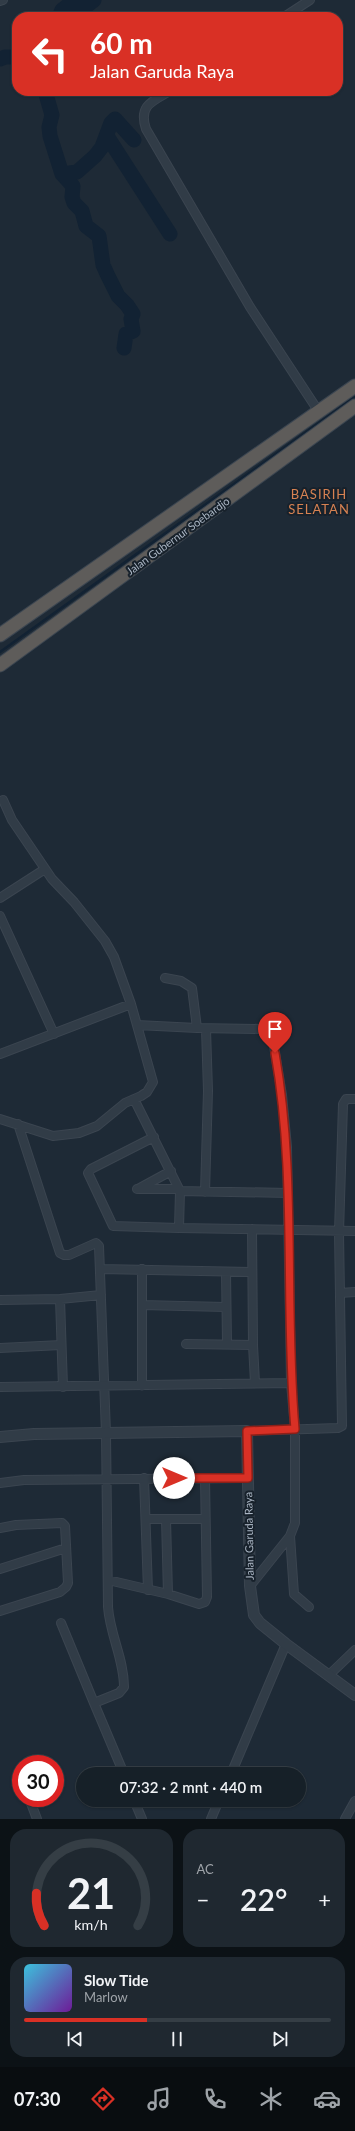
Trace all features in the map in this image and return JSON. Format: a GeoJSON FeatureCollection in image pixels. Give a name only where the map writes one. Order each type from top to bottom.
{"type":"FeatureCollection","features":[{"type":"Feature","properties":{"kind":"highway","name":"Jalan Gubernur Soebardjo"},"geometry":{"type":"LineString","coordinates":[[0,636],[217,481],[355,386]]}},
{"type":"Feature","properties":{"kind":"highway","name":"Jalan Gubernur Soebardjo"},"geometry":{"type":"LineString","coordinates":[[0,665],[355,406]]}},
{"type":"Feature","properties":{"kind":"street"},"geometry":{"type":"LineString","coordinates":[[292,12],[310,0]]}},
{"type":"Feature","properties":{"kind":"street"},"geometry":{"type":"LineString","coordinates":[[162,96],[152,102],[144,110],[143,121],[146,129],[250,307],[319,412]]}},
{"type":"Feature","properties":{"kind":"street"},"geometry":{"type":"LineString","coordinates":[[0,1118],[53,1136],[79,1133],[97,1126],[125,1103],[147,1092],[153,1082],[131,1004],[114,957],[105,941],[45,869],[12,820],[3,800]]}},
{"type":"Feature","properties":{"kind":"street"},"geometry":{"type":"LineString","coordinates":[[0,898],[45,869]]}},
{"type":"Feature","properties":{"kind":"street"},"geometry":{"type":"LineString","coordinates":[[0,916],[54,1034]]}},
{"type":"Feature","properties":{"kind":"street"},"geometry":{"type":"LineString","coordinates":[[165,978],[181,981],[192,988],[197,1028]]}},
{"type":"Feature","properties":{"kind":"street"},"geometry":{"type":"LineString","coordinates":[[0,1054],[131,1004]]}},
{"type":"Feature","properties":{"kind":"street"},"geometry":{"type":"LineString","coordinates":[[137,1025],[206,1029],[264,1029],[271,1032],[284,1112],[288,1193],[291,1383],[295,1429],[295,1523],[290,1536],[250,1586]]}},
{"type":"Feature","properties":{"kind":"street"},"geometry":{"type":"LineString","coordinates":[[205,1192],[208,1092],[206,1029]]}},
{"type":"Feature","properties":{"kind":"street"},"geometry":{"type":"LineString","coordinates":[[134,1099],[179,1190],[179,1228]]}},
{"type":"Feature","properties":{"kind":"street"},"geometry":{"type":"LineString","coordinates":[[0,1438],[34,1434],[247,1431],[338,1428],[342,1426],[339,1232],[343,1104],[346,1099],[355,1099]]}},
{"type":"Feature","properties":{"kind":"street"},"geometry":{"type":"LineString","coordinates":[[18,1124],[59,1251],[64,1255],[69,1255],[98,1244],[106,1433],[109,1622],[122,1662],[124,1687],[119,1693],[94,1703]]}},
{"type":"Feature","properties":{"kind":"street"},"geometry":{"type":"LineString","coordinates":[[154,1137],[90,1169],[88,1173],[113,1226],[339,1232],[355,1231]]}},
{"type":"Feature","properties":{"kind":"street"},"geometry":{"type":"LineString","coordinates":[[170,1171],[137,1189],[288,1193]]}},
{"type":"Feature","properties":{"kind":"street"},"geometry":{"type":"LineString","coordinates":[[252,1229],[252,1345],[256,1383]]}},
{"type":"Feature","properties":{"kind":"street"},"geometry":{"type":"LineString","coordinates":[[100,1269],[251,1272]]}},
{"type":"Feature","properties":{"kind":"street"},"geometry":{"type":"LineString","coordinates":[[142,1270],[142,1386]]}},
{"type":"Feature","properties":{"kind":"street"},"geometry":{"type":"LineString","coordinates":[[226,1272],[225,1307],[227,1343]]}},
{"type":"Feature","properties":{"kind":"street"},"geometry":{"type":"LineString","coordinates":[[340,1293],[355,1292]]}},
{"type":"Feature","properties":{"kind":"street"},"geometry":{"type":"LineString","coordinates":[[0,1300],[101,1295]]}},
{"type":"Feature","properties":{"kind":"street"},"geometry":{"type":"LineString","coordinates":[[60,1298],[63,1387]]}},
{"type":"Feature","properties":{"kind":"street"},"geometry":{"type":"LineString","coordinates":[[142,1305],[225,1307]]}},
{"type":"Feature","properties":{"kind":"street"},"geometry":{"type":"LineString","coordinates":[[186,1344],[227,1343],[252,1345]]}},
{"type":"Feature","properties":{"kind":"street"},"geometry":{"type":"LineString","coordinates":[[0,1348],[61,1345]]}},
{"type":"Feature","properties":{"kind":"street"},"geometry":{"type":"LineString","coordinates":[[0,1387],[291,1383]]}},
{"type":"Feature","properties":{"kind":"street","name":"Jalan Garuda Raya"},"geometry":{"type":"LineString","coordinates":[[247,1431],[250,1586],[254,1615],[286,1644],[355,1695]]}},
{"type":"Feature","properties":{"kind":"street"},"geometry":{"type":"LineString","coordinates":[[144,1478],[148,1590]]}},
{"type":"Feature","properties":{"kind":"street"},"geometry":{"type":"LineString","coordinates":[[108,1580],[168,1594],[199,1604],[206,1600],[205,1478]]}},
{"type":"Feature","properties":{"kind":"street"},"geometry":{"type":"LineString","coordinates":[[0,1483],[24,1480],[248,1478]]}},
{"type":"Feature","properties":{"kind":"street"},"geometry":{"type":"LineString","coordinates":[[146,1519],[205,1519]]}},
{"type":"Feature","properties":{"kind":"street"},"geometry":{"type":"LineString","coordinates":[[166,1519],[168,1594]]}},
{"type":"Feature","properties":{"kind":"street"},"geometry":{"type":"LineString","coordinates":[[0,1528],[16,1525],[62,1523],[65,1526],[68,1583],[65,1589],[0,1612]]}},
{"type":"Feature","properties":{"kind":"street"},"geometry":{"type":"LineString","coordinates":[[290,1536],[294,1594],[309,1608]]}},
{"type":"Feature","properties":{"kind":"street"},"geometry":{"type":"LineString","coordinates":[[0,1568],[66,1548]]}},
{"type":"Feature","properties":{"kind":"street"},"geometry":{"type":"LineString","coordinates":[[61,1624],[121,1767]]}},
{"type":"Feature","properties":{"kind":"street"},"geometry":{"type":"LineString","coordinates":[[234,1767],[286,1644]]}},
{"type":"Feature","properties":{"kind":"street"},"geometry":{"type":"LineString","coordinates":[[329,1675],[355,1650]]}},
{"type":"Feature","properties":{"kind":"street"},"geometry":{"type":"LineString","coordinates":[[345,1819],[355,1801]]}},
{"type":"Feature","properties":{"kind":"street"},"geometry":{"type":"LineString","coordinates":[[32,1807],[37,1819]]}},
{"type":"Feature","properties":{"kind":"street"},"geometry":{"type":"LineString","coordinates":[[137,1807],[142,1819]]}},
{"type":"Feature","properties":{"kind":"street"},"geometry":{"type":"LineString","coordinates":[[211,1819],[216,1807]]}},
{"type":"Feature","properties":{"kind":"waterway"},"geometry":{"type":"LineString","coordinates":[[61,12],[67,6],[85,7],[94,0]]}},
{"type":"Feature","properties":{"kind":"waterway"},"geometry":{"type":"LineString","coordinates":[[0,59],[12,57]]}},
{"type":"Feature","properties":{"kind":"waterway"},"geometry":{"type":"LineString","coordinates":[[46,96],[52,115],[49,127],[50,136],[62,174],[73,186],[72,197],[74,203],[82,211],[86,226],[99,236],[103,265],[118,296],[133,314],[131,319],[133,331],[126,334],[124,348]]}},
{"type":"Feature","properties":{"kind":"waterway"},"geometry":{"type":"LineString","coordinates":[[62,174],[77,172],[95,156],[102,147],[111,123],[115,119],[134,140]]}},
{"type":"Feature","properties":{"kind":"waterway"},"geometry":{"type":"LineString","coordinates":[[107,136],[170,234]]}},
{"type":"Feature","properties":{"kind":"waterway"},"geometry":{"type":"LineString","coordinates":[[0,652],[355,397]]}},
{"type":"Feature","properties":{"kind":"district","name":"BASIRIH SELATAN"},"geometry":{"type":"Point","coordinates":[319,502]}},
{"type":"Feature","properties":{"kind":"route"},"geometry":{"type":"LineString","coordinates":[[174,1478],[248,1478],[247,1431],[295,1429],[291,1383],[287,1147],[282,1094],[275,1053]]}}]}
